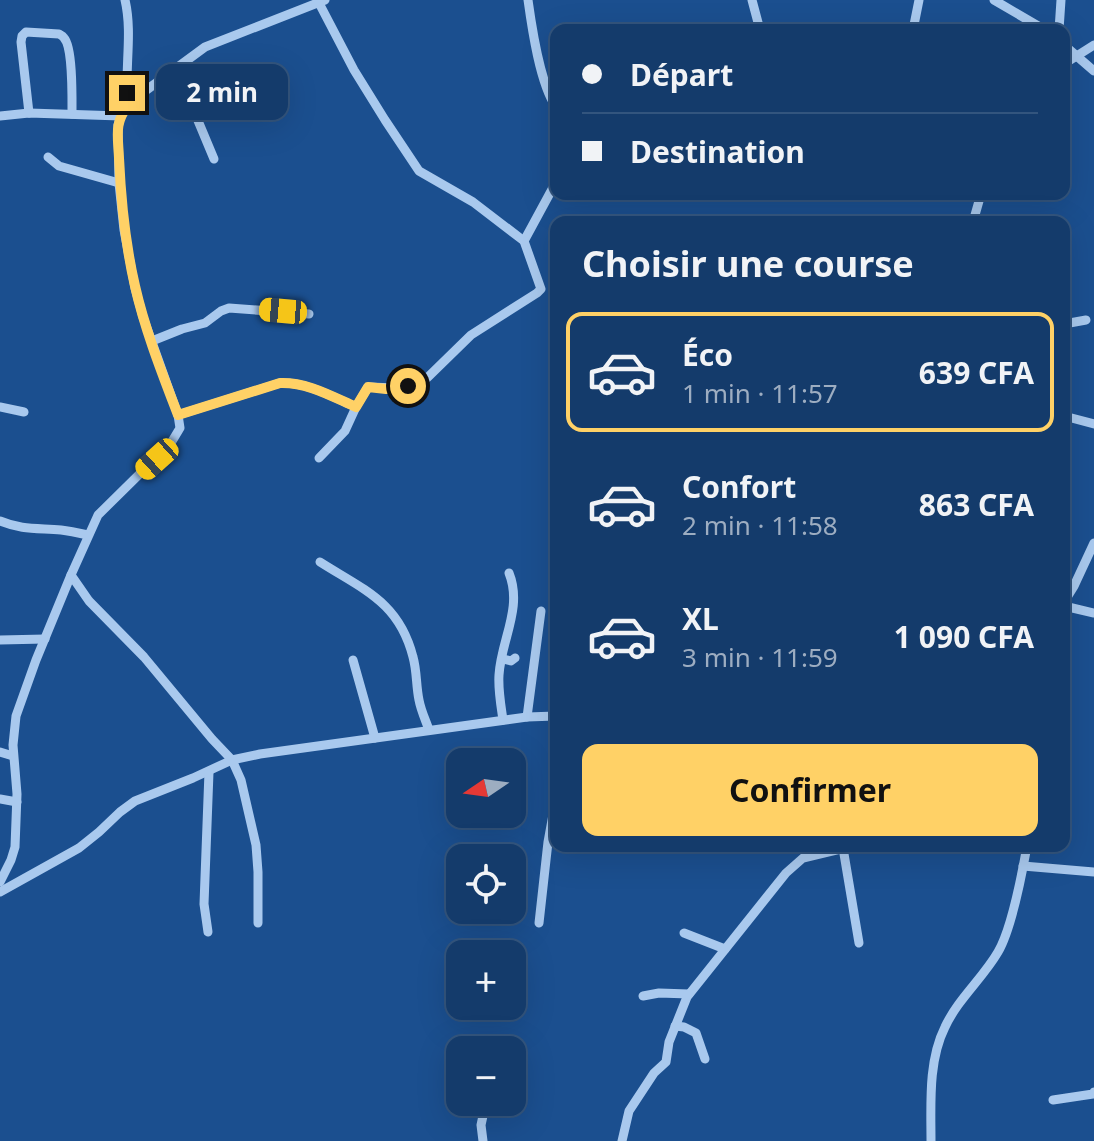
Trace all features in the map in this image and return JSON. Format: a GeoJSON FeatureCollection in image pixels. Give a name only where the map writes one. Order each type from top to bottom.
{"type":"FeatureCollection","features":[{"type":"Feature","properties":{"kind":"street"},"geometry":{"type":"LineString","coordinates":[[125,0],[128,105]]}},
{"type":"Feature","properties":{"kind":"street"},"geometry":{"type":"LineString","coordinates":[[528,0],[550,97]]}},
{"type":"Feature","properties":{"kind":"street"},"geometry":{"type":"LineString","coordinates":[[752,0],[758,24]]}},
{"type":"Feature","properties":{"kind":"street"},"geometry":{"type":"LineString","coordinates":[[914,24],[919,0]]}},
{"type":"Feature","properties":{"kind":"street"},"geometry":{"type":"LineString","coordinates":[[994,0],[1035,24]]}},
{"type":"Feature","properties":{"kind":"street"},"geometry":{"type":"LineString","coordinates":[[1059,24],[1061,0]]}},
{"type":"Feature","properties":{"kind":"street"},"geometry":{"type":"LineString","coordinates":[[0,882],[15,847],[17,802],[13,756],[20,702],[98,515],[171,443],[180,428],[143,317],[129,258],[119,183],[117,138],[121,116],[128,105],[205,47],[322,1],[354,70],[419,171],[473,202],[524,241],[541,287],[537,293],[471,335],[427,378],[397,388],[368,387],[345,431],[319,458]]}},
{"type":"Feature","properties":{"kind":"street"},"geometry":{"type":"LineString","coordinates":[[29,113],[21,42],[26,32],[59,34],[66,40],[70,59],[72,114]]}},
{"type":"Feature","properties":{"kind":"street"},"geometry":{"type":"LineString","coordinates":[[1070,60],[1094,45]]}},
{"type":"Feature","properties":{"kind":"street"},"geometry":{"type":"LineString","coordinates":[[1070,50],[1094,71]]}},
{"type":"Feature","properties":{"kind":"street"},"geometry":{"type":"LineString","coordinates":[[176,68],[214,159]]}},
{"type":"Feature","properties":{"kind":"street"},"geometry":{"type":"LineString","coordinates":[[0,116],[29,113],[121,116]]}},
{"type":"Feature","properties":{"kind":"street"},"geometry":{"type":"LineString","coordinates":[[48,157],[59,166],[119,183]]}},
{"type":"Feature","properties":{"kind":"street"},"geometry":{"type":"LineString","coordinates":[[524,241],[550,193]]}},
{"type":"Feature","properties":{"kind":"street"},"geometry":{"type":"LineString","coordinates":[[152,341],[205,323],[229,308],[309,314]]}},
{"type":"Feature","properties":{"kind":"street"},"geometry":{"type":"LineString","coordinates":[[1070,323],[1086,320]]}},
{"type":"Feature","properties":{"kind":"street"},"geometry":{"type":"LineString","coordinates":[[178,415],[280,383],[316,389],[356,407]]}},
{"type":"Feature","properties":{"kind":"street"},"geometry":{"type":"LineString","coordinates":[[0,407],[24,412]]}},
{"type":"Feature","properties":{"kind":"street"},"geometry":{"type":"LineString","coordinates":[[1070,418],[1094,424]]}},
{"type":"Feature","properties":{"kind":"street"},"geometry":{"type":"LineString","coordinates":[[0,521],[18,527],[88,535]]}},
{"type":"Feature","properties":{"kind":"street"},"geometry":{"type":"LineString","coordinates":[[1070,593],[1094,543]]}},
{"type":"Feature","properties":{"kind":"street"},"geometry":{"type":"LineString","coordinates":[[320,562],[391,609],[410,645],[419,699],[429,730]]}},
{"type":"Feature","properties":{"kind":"street"},"geometry":{"type":"LineString","coordinates":[[503,720],[499,674],[515,603],[509,573]]}},
{"type":"Feature","properties":{"kind":"street"},"geometry":{"type":"LineString","coordinates":[[71,575],[89,601],[144,657],[232,760],[241,780],[256,845],[258,923]]}},
{"type":"Feature","properties":{"kind":"street"},"geometry":{"type":"LineString","coordinates":[[1070,606],[1094,613]]}},
{"type":"Feature","properties":{"kind":"street"},"geometry":{"type":"LineString","coordinates":[[527,717],[541,611]]}},
{"type":"Feature","properties":{"kind":"street"},"geometry":{"type":"LineString","coordinates":[[0,640],[45,639]]}},
{"type":"Feature","properties":{"kind":"street"},"geometry":{"type":"LineString","coordinates":[[503,659],[511,661],[515,658]]}},
{"type":"Feature","properties":{"kind":"street"},"geometry":{"type":"LineString","coordinates":[[353,660],[375,738]]}},
{"type":"Feature","properties":{"kind":"street"},"geometry":{"type":"LineString","coordinates":[[0,892],[79,848],[126,806],[232,760],[429,730],[550,716]]}},
{"type":"Feature","properties":{"kind":"street"},"geometry":{"type":"LineString","coordinates":[[0,752],[13,756]]}},
{"type":"Feature","properties":{"kind":"street"},"geometry":{"type":"LineString","coordinates":[[208,932],[204,904],[209,772]]}},
{"type":"Feature","properties":{"kind":"street"},"geometry":{"type":"LineString","coordinates":[[0,799],[17,802]]}},
{"type":"Feature","properties":{"kind":"street"},"geometry":{"type":"LineString","coordinates":[[539,923],[550,831]]}},
{"type":"Feature","properties":{"kind":"street"},"geometry":{"type":"LineString","coordinates":[[622,1141],[629,1111],[654,1073],[666,1062],[669,1042],[689,994],[786,873],[798,861],[824,852]]}},
{"type":"Feature","properties":{"kind":"street"},"geometry":{"type":"LineString","coordinates":[[849,852],[859,943]]}},
{"type":"Feature","properties":{"kind":"street"},"geometry":{"type":"LineString","coordinates":[[931,1141],[931,1094],[936,1054],[945,1027],[961,1000],[1003,943],[1026,852]]}},
{"type":"Feature","properties":{"kind":"street"},"geometry":{"type":"LineString","coordinates":[[1023,866],[1094,872]]}},
{"type":"Feature","properties":{"kind":"street"},"geometry":{"type":"LineString","coordinates":[[684,933],[725,949]]}},
{"type":"Feature","properties":{"kind":"street"},"geometry":{"type":"LineString","coordinates":[[643,996],[689,994]]}},
{"type":"Feature","properties":{"kind":"street"},"geometry":{"type":"LineString","coordinates":[[675,1026],[696,1033],[705,1059]]}},
{"type":"Feature","properties":{"kind":"street"},"geometry":{"type":"LineString","coordinates":[[1053,1100],[1094,1092]]}},
{"type":"Feature","properties":{"kind":"street"},"geometry":{"type":"LineString","coordinates":[[483,1116],[483,1141]]}},
{"type":"Feature","properties":{"kind":"route"},"geometry":{"type":"LineString","coordinates":[[127,93],[128,105],[118,125],[117,138],[124,230],[143,317],[178,415],[280,383],[316,389],[356,407],[368,387],[386,389],[408,386]]}}]}
